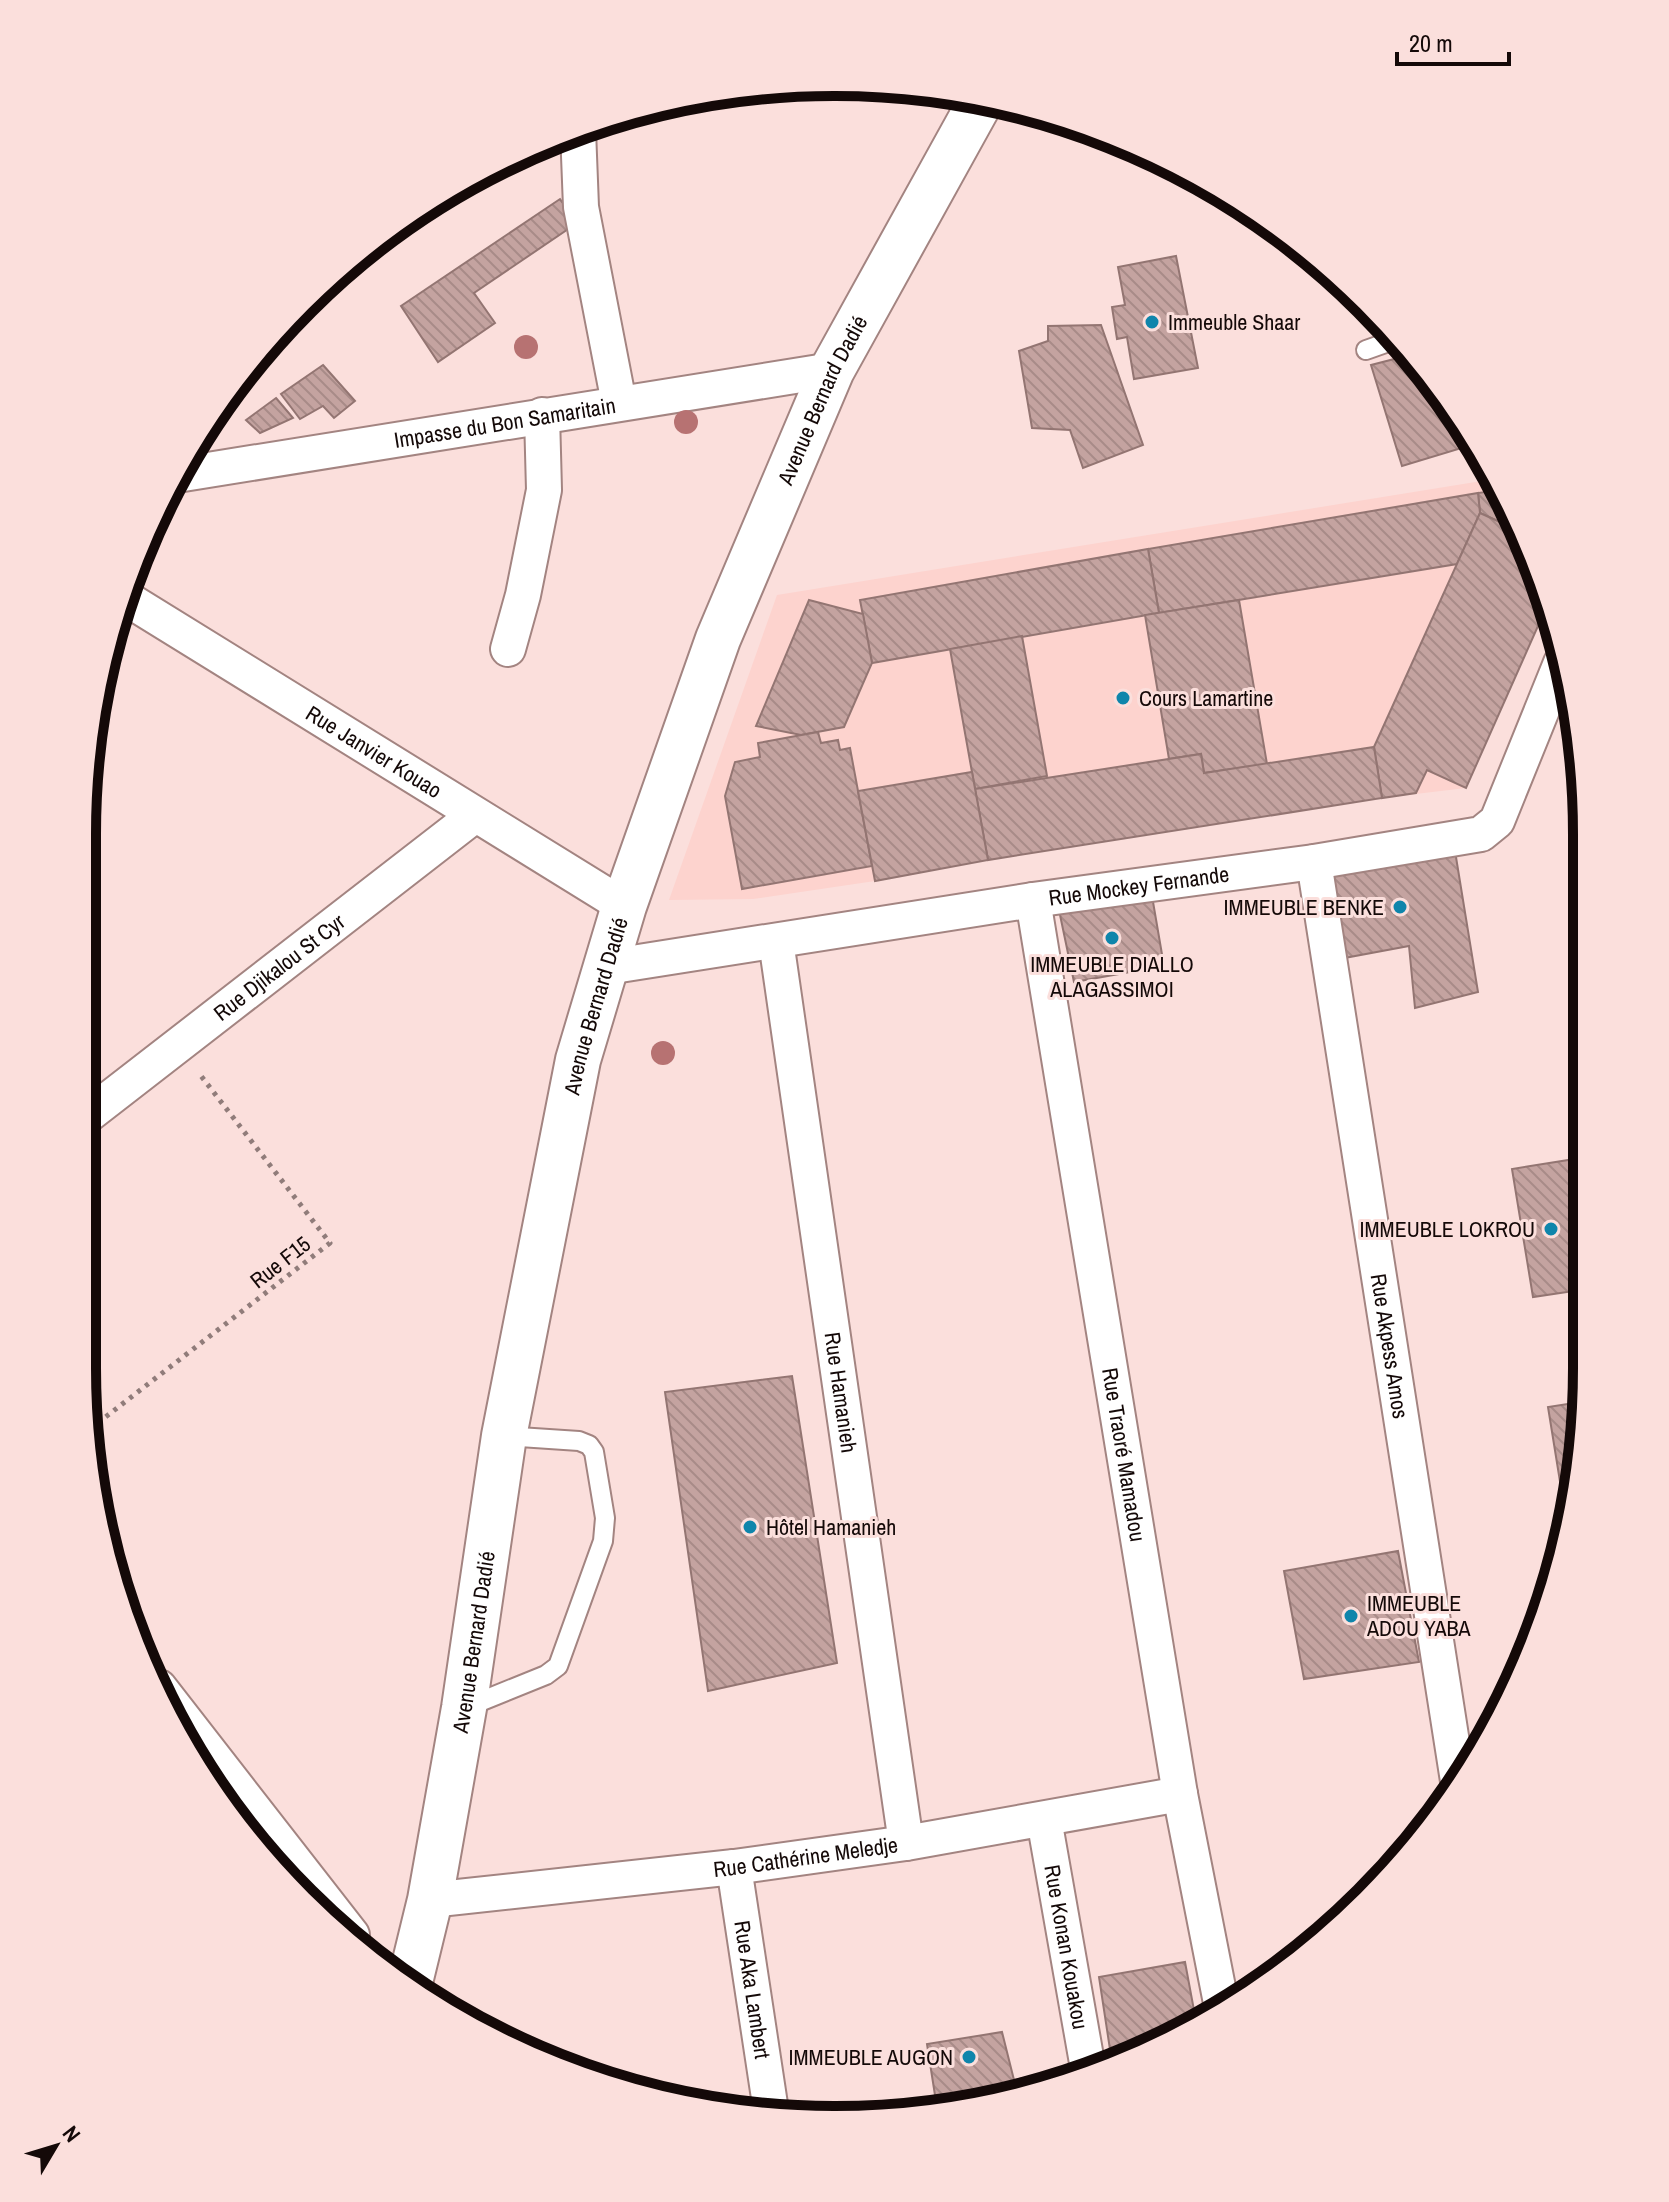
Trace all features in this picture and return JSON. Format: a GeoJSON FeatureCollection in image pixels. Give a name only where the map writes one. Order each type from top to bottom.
{"type":"FeatureCollection","features":[{"type":"Feature","properties":{"kind":"street","name":"Avenue Bernard Dadié"},"geometry":{"type":"LineString","coordinates":[[412,1973],[430,1900],[464,1708],[504,1436],[578,1060],[624,906],[718,639],[832,370],[976,110]]}},
{"type":"Feature","properties":{"kind":"street"},"geometry":{"type":"LineString","coordinates":[[578,142],[581,207],[619,403]]}},
{"type":"Feature","properties":{"kind":"street","name":"Impasse du Bon Samaritain"},"geometry":{"type":"LineString","coordinates":[[191,473],[832,370]]}},
{"type":"Feature","properties":{"kind":"street"},"geometry":{"type":"LineString","coordinates":[[508,649],[523,595],[544,490],[542,415]]}},
{"type":"Feature","properties":{"kind":"street","name":"Rue Janvier Kouao"},"geometry":{"type":"LineString","coordinates":[[133,603],[624,906]]}},
{"type":"Feature","properties":{"kind":"street","name":"Rue Mockey Fernande"},"geometry":{"type":"LineString","coordinates":[[607,967],[1033,900],[1314,862],[1481,834],[1497,821],[1556,676]]}},
{"type":"Feature","properties":{"kind":"street","name":"Rue Djikalou St Cyr"},"geometry":{"type":"LineString","coordinates":[[96,1109],[475,815]]}},
{"type":"Feature","properties":{"kind":"street","name":"Rue Akpess Amos"},"geometry":{"type":"LineString","coordinates":[[1314,862],[1456,1767]]}},
{"type":"Feature","properties":{"kind":"street","name":"Rue Traoré Mamadou"},"geometry":{"type":"LineString","coordinates":[[1033,900],[1180,1794],[1220,1997]]}},
{"type":"Feature","properties":{"kind":"street","name":"Rue Hamanieh"},"geometry":{"type":"LineString","coordinates":[[776,941],[906,1843]]}},
{"type":"Feature","properties":{"kind":"street"},"geometry":{"type":"LineString","coordinates":[[194,1736],[284,1860]]}},
{"type":"Feature","properties":{"kind":"street","name":"Rue Cathérine Meledje"},"geometry":{"type":"LineString","coordinates":[[430,1900],[734,1867],[906,1843],[1180,1794]]}},
{"type":"Feature","properties":{"kind":"street","name":"Rue Konan Kouakou"},"geometry":{"type":"LineString","coordinates":[[1044,1819],[1087,2061]]}},
{"type":"Feature","properties":{"kind":"street","name":"Rue Aka Lambert"},"geometry":{"type":"LineString","coordinates":[[734,1867],[770,2103]]}},
{"type":"Feature","properties":{"kind":"lane"},"geometry":{"type":"LineString","coordinates":[[1366,350],[1385,343]]}},
{"type":"Feature","properties":{"kind":"lane"},"geometry":{"type":"LineString","coordinates":[[464,1708],[546,1675],[558,1666],[603,1541],[605,1518],[594,1452],[589,1445],[579,1441],[504,1436]]}},
{"type":"Feature","properties":{"kind":"path","name":"Rue F15"},"geometry":{"type":"LineString","coordinates":[[99,1422],[330,1243],[178,1046]]}},
{"type":"Feature","properties":{"kind":"shaded area","name":"Cours Lamartine"},"geometry":{"type":"Polygon","coordinates":[[[1482,481],[1517,552],[1541,620],[1466,788],[1382,798],[753,899],[669,900],[777,595],[1482,481]]]}},
{"type":"Feature","properties":{"kind":"building"},"geometry":{"type":"Polygon","coordinates":[[[560,199],[577,223],[474,293],[495,323],[438,362],[401,306],[560,199]]]}},
{"type":"Feature","properties":{"kind":"building","name":"Immeuble Shaar"},"geometry":{"type":"Polygon","coordinates":[[[1176,256],[1198,368],[1134,379],[1127,337],[1117,339],[1112,307],[1125,305],[1118,267],[1176,256]]]}},
{"type":"Feature","properties":{"kind":"building"},"geometry":{"type":"Polygon","coordinates":[[[1101,325],[1143,445],[1083,468],[1070,430],[1032,428],[1019,351],[1048,341],[1048,326],[1101,325]]]}},
{"type":"Feature","properties":{"kind":"building"},"geometry":{"type":"Polygon","coordinates":[[[1398,358],[1463,448],[1402,466],[1371,365],[1398,358]]]}},
{"type":"Feature","properties":{"kind":"building"},"geometry":{"type":"Polygon","coordinates":[[[323,365],[355,401],[334,418],[323,406],[300,419],[281,394],[323,365]]]}},
{"type":"Feature","properties":{"kind":"building"},"geometry":{"type":"Polygon","coordinates":[[[276,398],[293,418],[260,433],[246,420],[276,398]]]}},
{"type":"Feature","properties":{"kind":"building"},"geometry":{"type":"Polygon","coordinates":[[[1488,492],[1504,524],[1480,513],[1478,493],[1488,492]]]}},
{"type":"Feature","properties":{"kind":"building"},"geometry":{"type":"Polygon","coordinates":[[[1478,493],[1480,513],[1457,564],[1159,613],[1148,549],[1478,493]]]}},
{"type":"Feature","properties":{"kind":"building"},"geometry":{"type":"Polygon","coordinates":[[[1480,513],[1504,524],[1541,620],[1466,788],[1427,770],[1416,793],[1382,798],[1374,747],[1480,513]]]}},
{"type":"Feature","properties":{"kind":"building"},"geometry":{"type":"Polygon","coordinates":[[[1148,549],[1159,613],[872,663],[860,600],[1148,549]]]}},
{"type":"Feature","properties":{"kind":"building"},"geometry":{"type":"Polygon","coordinates":[[[809,600],[863,614],[872,663],[844,727],[801,735],[756,726],[809,600]]]}},
{"type":"Feature","properties":{"kind":"building"},"geometry":{"type":"Polygon","coordinates":[[[1239,600],[1267,764],[1204,773],[1201,754],[1169,759],[1145,615],[1239,600]]]}},
{"type":"Feature","properties":{"kind":"building"},"geometry":{"type":"Polygon","coordinates":[[[1022,636],[1047,776],[975,789],[950,649],[1022,636]]]}},
{"type":"Feature","properties":{"kind":"building"},"geometry":{"type":"Polygon","coordinates":[[[818,732],[821,743],[838,740],[840,750],[850,748],[872,866],[742,889],[725,796],[735,762],[760,757],[758,743],[818,732]]]}},
{"type":"Feature","properties":{"kind":"building"},"geometry":{"type":"Polygon","coordinates":[[[1374,747],[1382,798],[988,860],[975,789],[1201,754],[1204,773],[1374,747]]]}},
{"type":"Feature","properties":{"kind":"building"},"geometry":{"type":"Polygon","coordinates":[[[972,772],[988,860],[875,881],[858,791],[972,772]]]}},
{"type":"Feature","properties":{"kind":"building","name":"IMMEUBLE BENKE"},"geometry":{"type":"Polygon","coordinates":[[[1455,851],[1478,992],[1415,1008],[1409,946],[1339,959],[1333,867],[1455,851]]]}},
{"type":"Feature","properties":{"kind":"building","name":"IMMEUBLE DIALLO ALAGASSIMOI"},"geometry":{"type":"Polygon","coordinates":[[[1152,896],[1164,966],[1074,982],[1059,910],[1152,896]]]}},
{"type":"Feature","properties":{"kind":"building","name":"IMMEUBLE LOKROU"},"geometry":{"type":"Polygon","coordinates":[[[1573,1159],[1573,1291],[1533,1297],[1512,1169],[1573,1159]]]}},
{"type":"Feature","properties":{"kind":"building","name":"Hôtel Hamanieh"},"geometry":{"type":"Polygon","coordinates":[[[792,1376],[837,1663],[708,1691],[665,1392],[792,1376]]]}},
{"type":"Feature","properties":{"kind":"building"},"geometry":{"type":"Polygon","coordinates":[[[1572,1403],[1562,1494],[1548,1407],[1572,1403]]]}},
{"type":"Feature","properties":{"kind":"building","name":"IMMEUBLE ADOU YABA"},"geometry":{"type":"Polygon","coordinates":[[[1398,1551],[1419,1662],[1304,1679],[1284,1571],[1398,1551]]]}},
{"type":"Feature","properties":{"kind":"building"},"geometry":{"type":"Polygon","coordinates":[[[1185,1962],[1194,2012],[1110,2052],[1099,1977],[1185,1962]]]}},
{"type":"Feature","properties":{"kind":"building","name":"IMMEUBLE AUGON"},"geometry":{"type":"Polygon","coordinates":[[[1002,2032],[1014,2080],[1062,2070],[979,2092],[936,2099],[927,2044],[1002,2032]]]}},
{"type":"Feature","properties":{"kind":"place","name":"Immeuble Shaar"},"geometry":{"type":"Point","coordinates":[1152,322]}},
{"type":"Feature","properties":{"kind":"place","name":"Cours Lamartine"},"geometry":{"type":"Point","coordinates":[1123,698]}},
{"type":"Feature","properties":{"kind":"place","name":"IMMEUBLE BENKE"},"geometry":{"type":"Point","coordinates":[1400,907]}},
{"type":"Feature","properties":{"kind":"place","name":"IMMEUBLE DIALLO ALAGASSIMOI"},"geometry":{"type":"Point","coordinates":[1112,938]}},
{"type":"Feature","properties":{"kind":"place","name":"IMMEUBLE LOKROU"},"geometry":{"type":"Point","coordinates":[1551,1229]}},
{"type":"Feature","properties":{"kind":"place","name":"Hôtel Hamanieh"},"geometry":{"type":"Point","coordinates":[750,1527]}},
{"type":"Feature","properties":{"kind":"place","name":"IMMEUBLE ADOU YABA"},"geometry":{"type":"Point","coordinates":[1351,1616]}},
{"type":"Feature","properties":{"kind":"place","name":"IMMEUBLE AUGON"},"geometry":{"type":"Point","coordinates":[969,2057]}}]}
